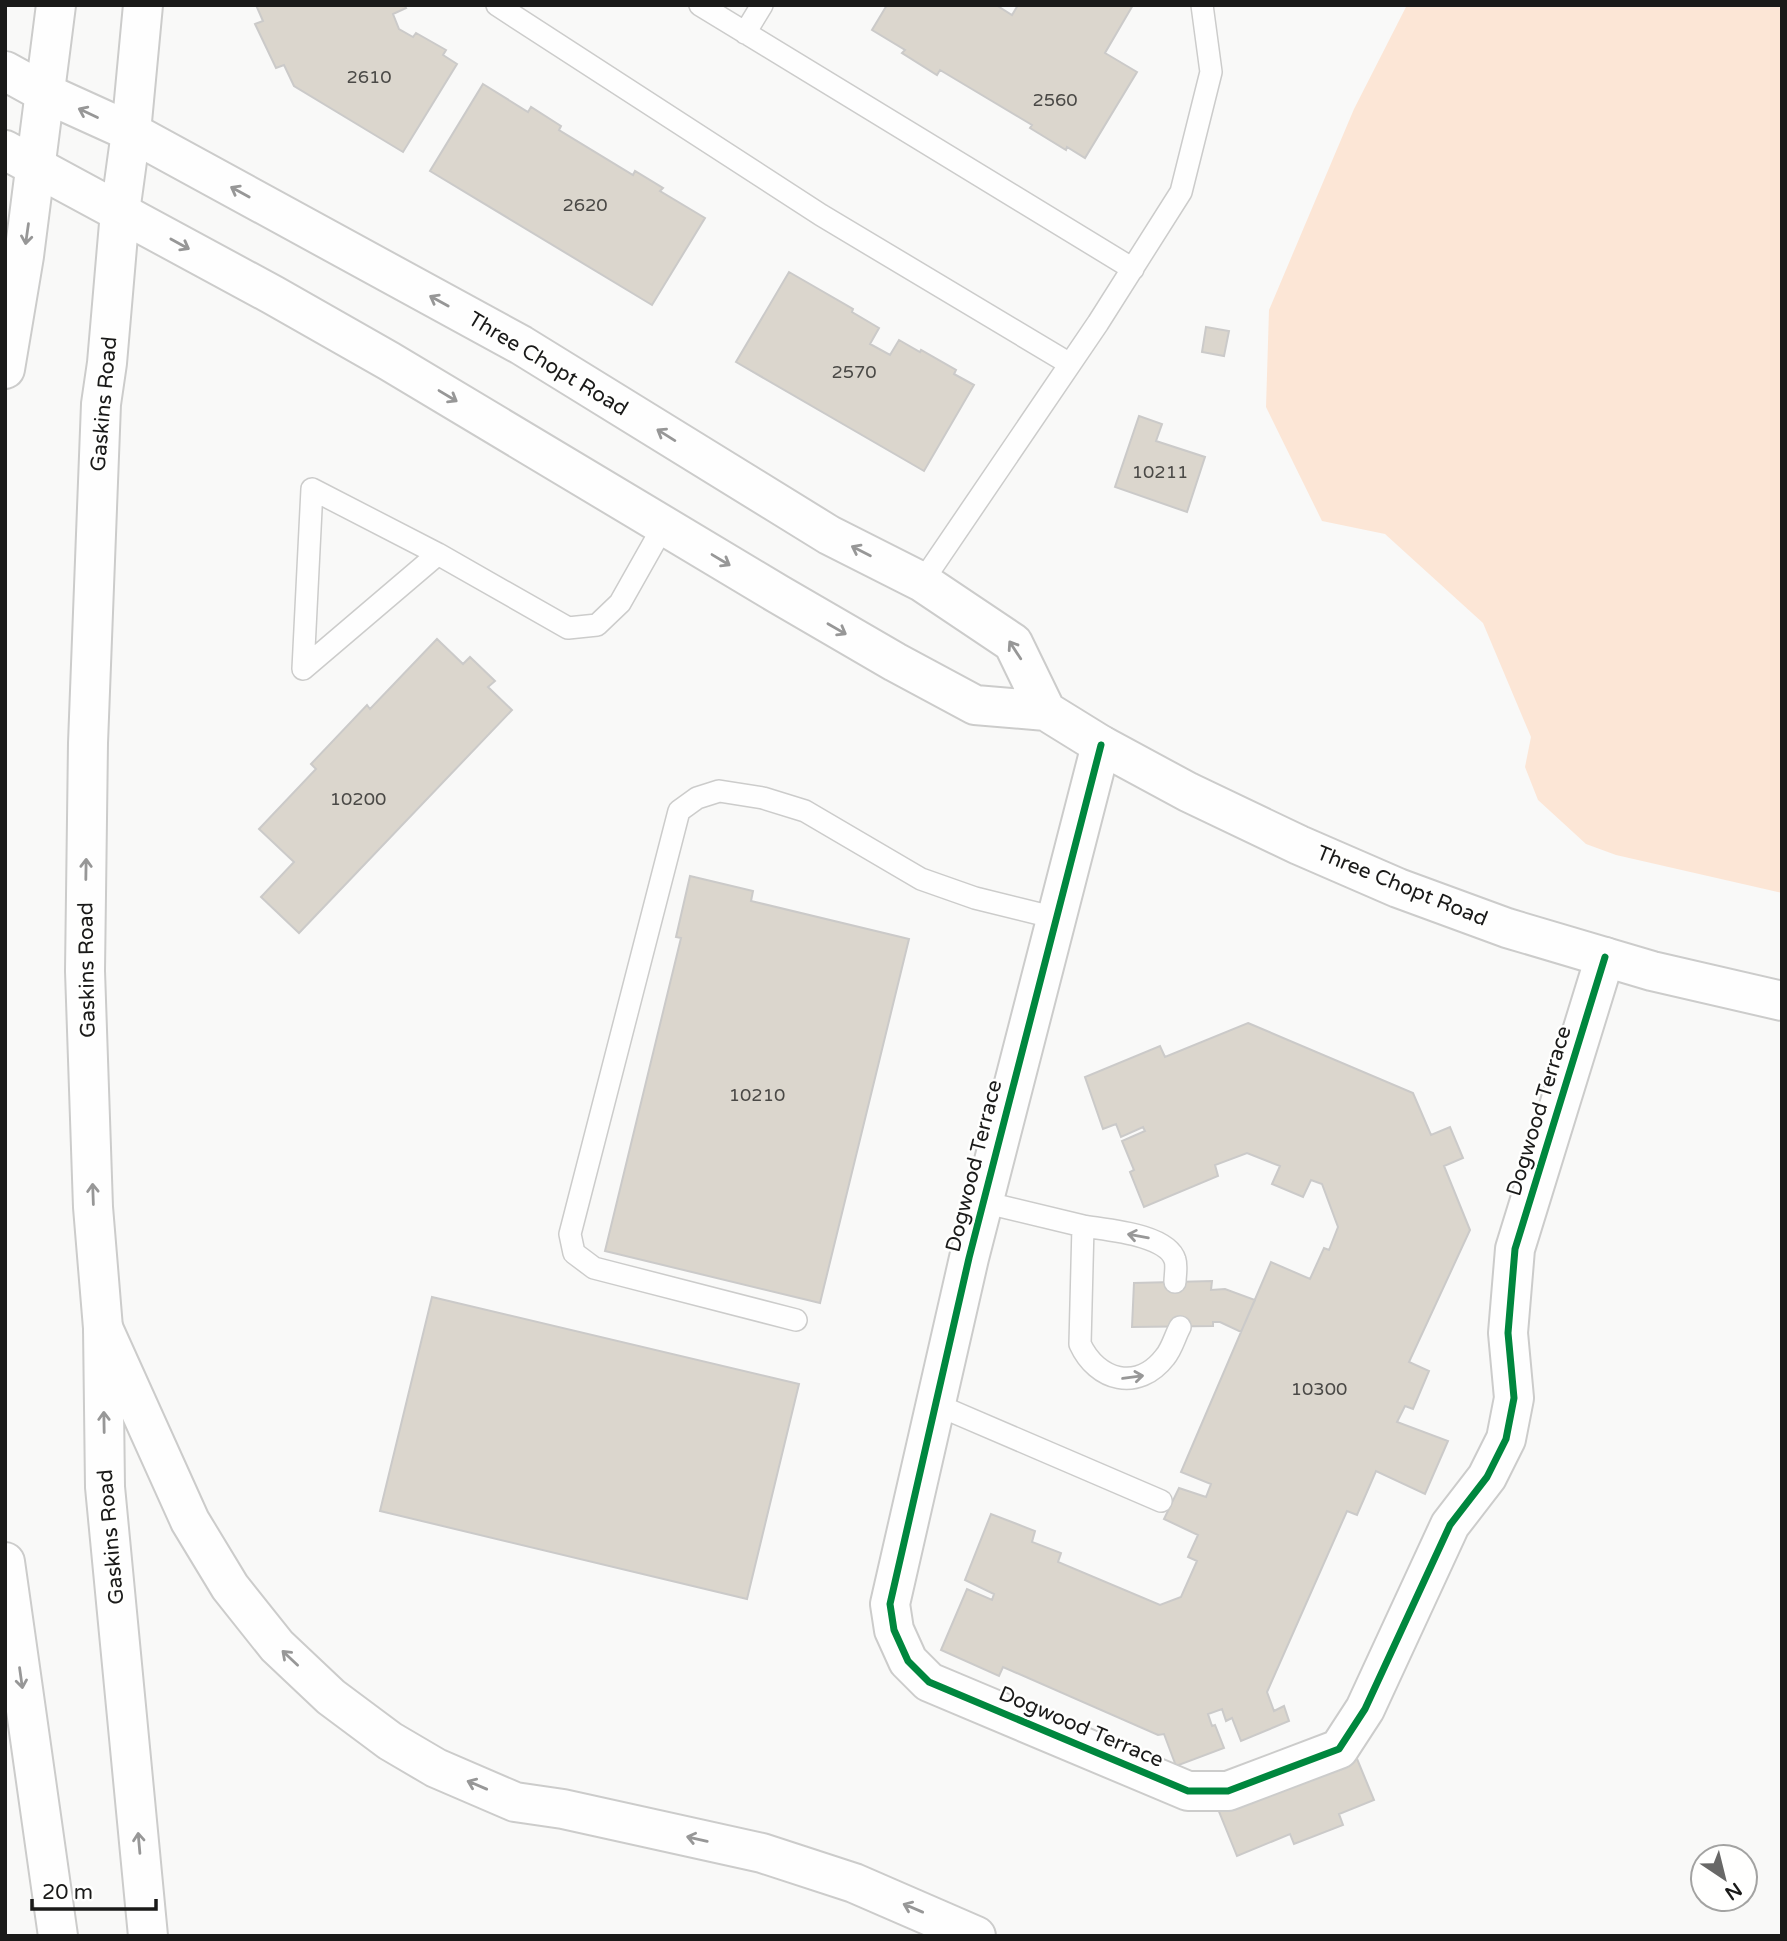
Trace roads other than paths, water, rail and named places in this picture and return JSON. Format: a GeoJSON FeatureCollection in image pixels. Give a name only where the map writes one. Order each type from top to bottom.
{"type":"FeatureCollection","features":[{"type":"Feature","properties":{"kind":"main road"},"geometry":{"type":"LineString","coordinates":[[5,369],[24,256],[21,158],[45,93],[56,5]]}},
{"type":"Feature","properties":{"kind":"main road","name":"Gaskins Road"},"geometry":{"type":"LineString","coordinates":[[143,5],[101,404],[88,743],[85,958],[93,1208],[103,1328],[105,1487],[148,1936]]}},
{"type":"Feature","properties":{"kind":"main road","name":"Three Chopt Road"},"geometry":{"type":"LineString","coordinates":[[5,72],[131,132],[521,345],[829,535],[922,582],[1013,643],[1046,711]]}},
{"type":"Feature","properties":{"kind":"main road","name":"Three Chopt Road"},"geometry":{"type":"LineString","coordinates":[[21,158],[389,361],[778,594],[975,705],[1046,711],[1101,745],[1188,792],[1299,845],[1398,888],[1507,928],[1652,971],[1782,1001]]}},
{"type":"Feature","properties":{"kind":"main road","name":"Dogwood Terrace"},"geometry":{"type":"LineString","coordinates":[[1101,745],[983,1202],[890,1604],[894,1630],[908,1661],[929,1682],[1188,1791],[1228,1791],[1339,1749],[1366,1709],[1450,1525],[1487,1477],[1506,1439],[1514,1398],[1508,1333],[1515,1249],[1605,957]]}},
{"type":"Feature","properties":{"kind":"main road"},"geometry":{"type":"LineString","coordinates":[[103,1328],[190,1521],[230,1587],[277,1646],[331,1697],[390,1741],[436,1768],[515,1802],[563,1809],[762,1853],[854,1884],[976,1936]]}},
{"type":"Feature","properties":{"kind":"main road"},"geometry":{"type":"LineString","coordinates":[[5,1562],[58,1936]]}},
{"type":"Feature","properties":{"kind":"lane"},"geometry":{"type":"LineString","coordinates":[[497,5],[821,215],[1070,365]]}},
{"type":"Feature","properties":{"kind":"lane"},"geometry":{"type":"LineString","coordinates":[[700,5],[1133,269]]}},
{"type":"Feature","properties":{"kind":"lane"},"geometry":{"type":"LineString","coordinates":[[745,33],[762,5]]}},
{"type":"Feature","properties":{"kind":"lane"},"geometry":{"type":"LineString","coordinates":[[922,582],[1070,365],[1181,192],[1211,72],[1202,5]]}},
{"type":"Feature","properties":{"kind":"lane"},"geometry":{"type":"LineString","coordinates":[[438,554],[303,669],[312,489],[438,554],[568,628],[597,625],[620,603],[664,525]]}},
{"type":"Feature","properties":{"kind":"lane"},"geometry":{"type":"LineString","coordinates":[[796,1320],[594,1268],[574,1253],[570,1234],[680,811],[696,798],[719,790],[763,798],[805,811],[921,879],[975,898],[1056,918]]}},
{"type":"Feature","properties":{"kind":"lane"},"geometry":{"type":"LineString","coordinates":[[983,1202],[1083,1226],[1150,1238],[1167,1249],[1175,1259],[1175,1282]]}},
{"type":"Feature","properties":{"kind":"lane"},"geometry":{"type":"LineString","coordinates":[[1083,1226],[1080,1344],[1093,1364],[1115,1377],[1129,1379],[1144,1375],[1166,1356],[1180,1327]]}},
{"type":"Feature","properties":{"kind":"lane"},"geometry":{"type":"LineString","coordinates":[[936,1404],[1161,1501]]}}]}
